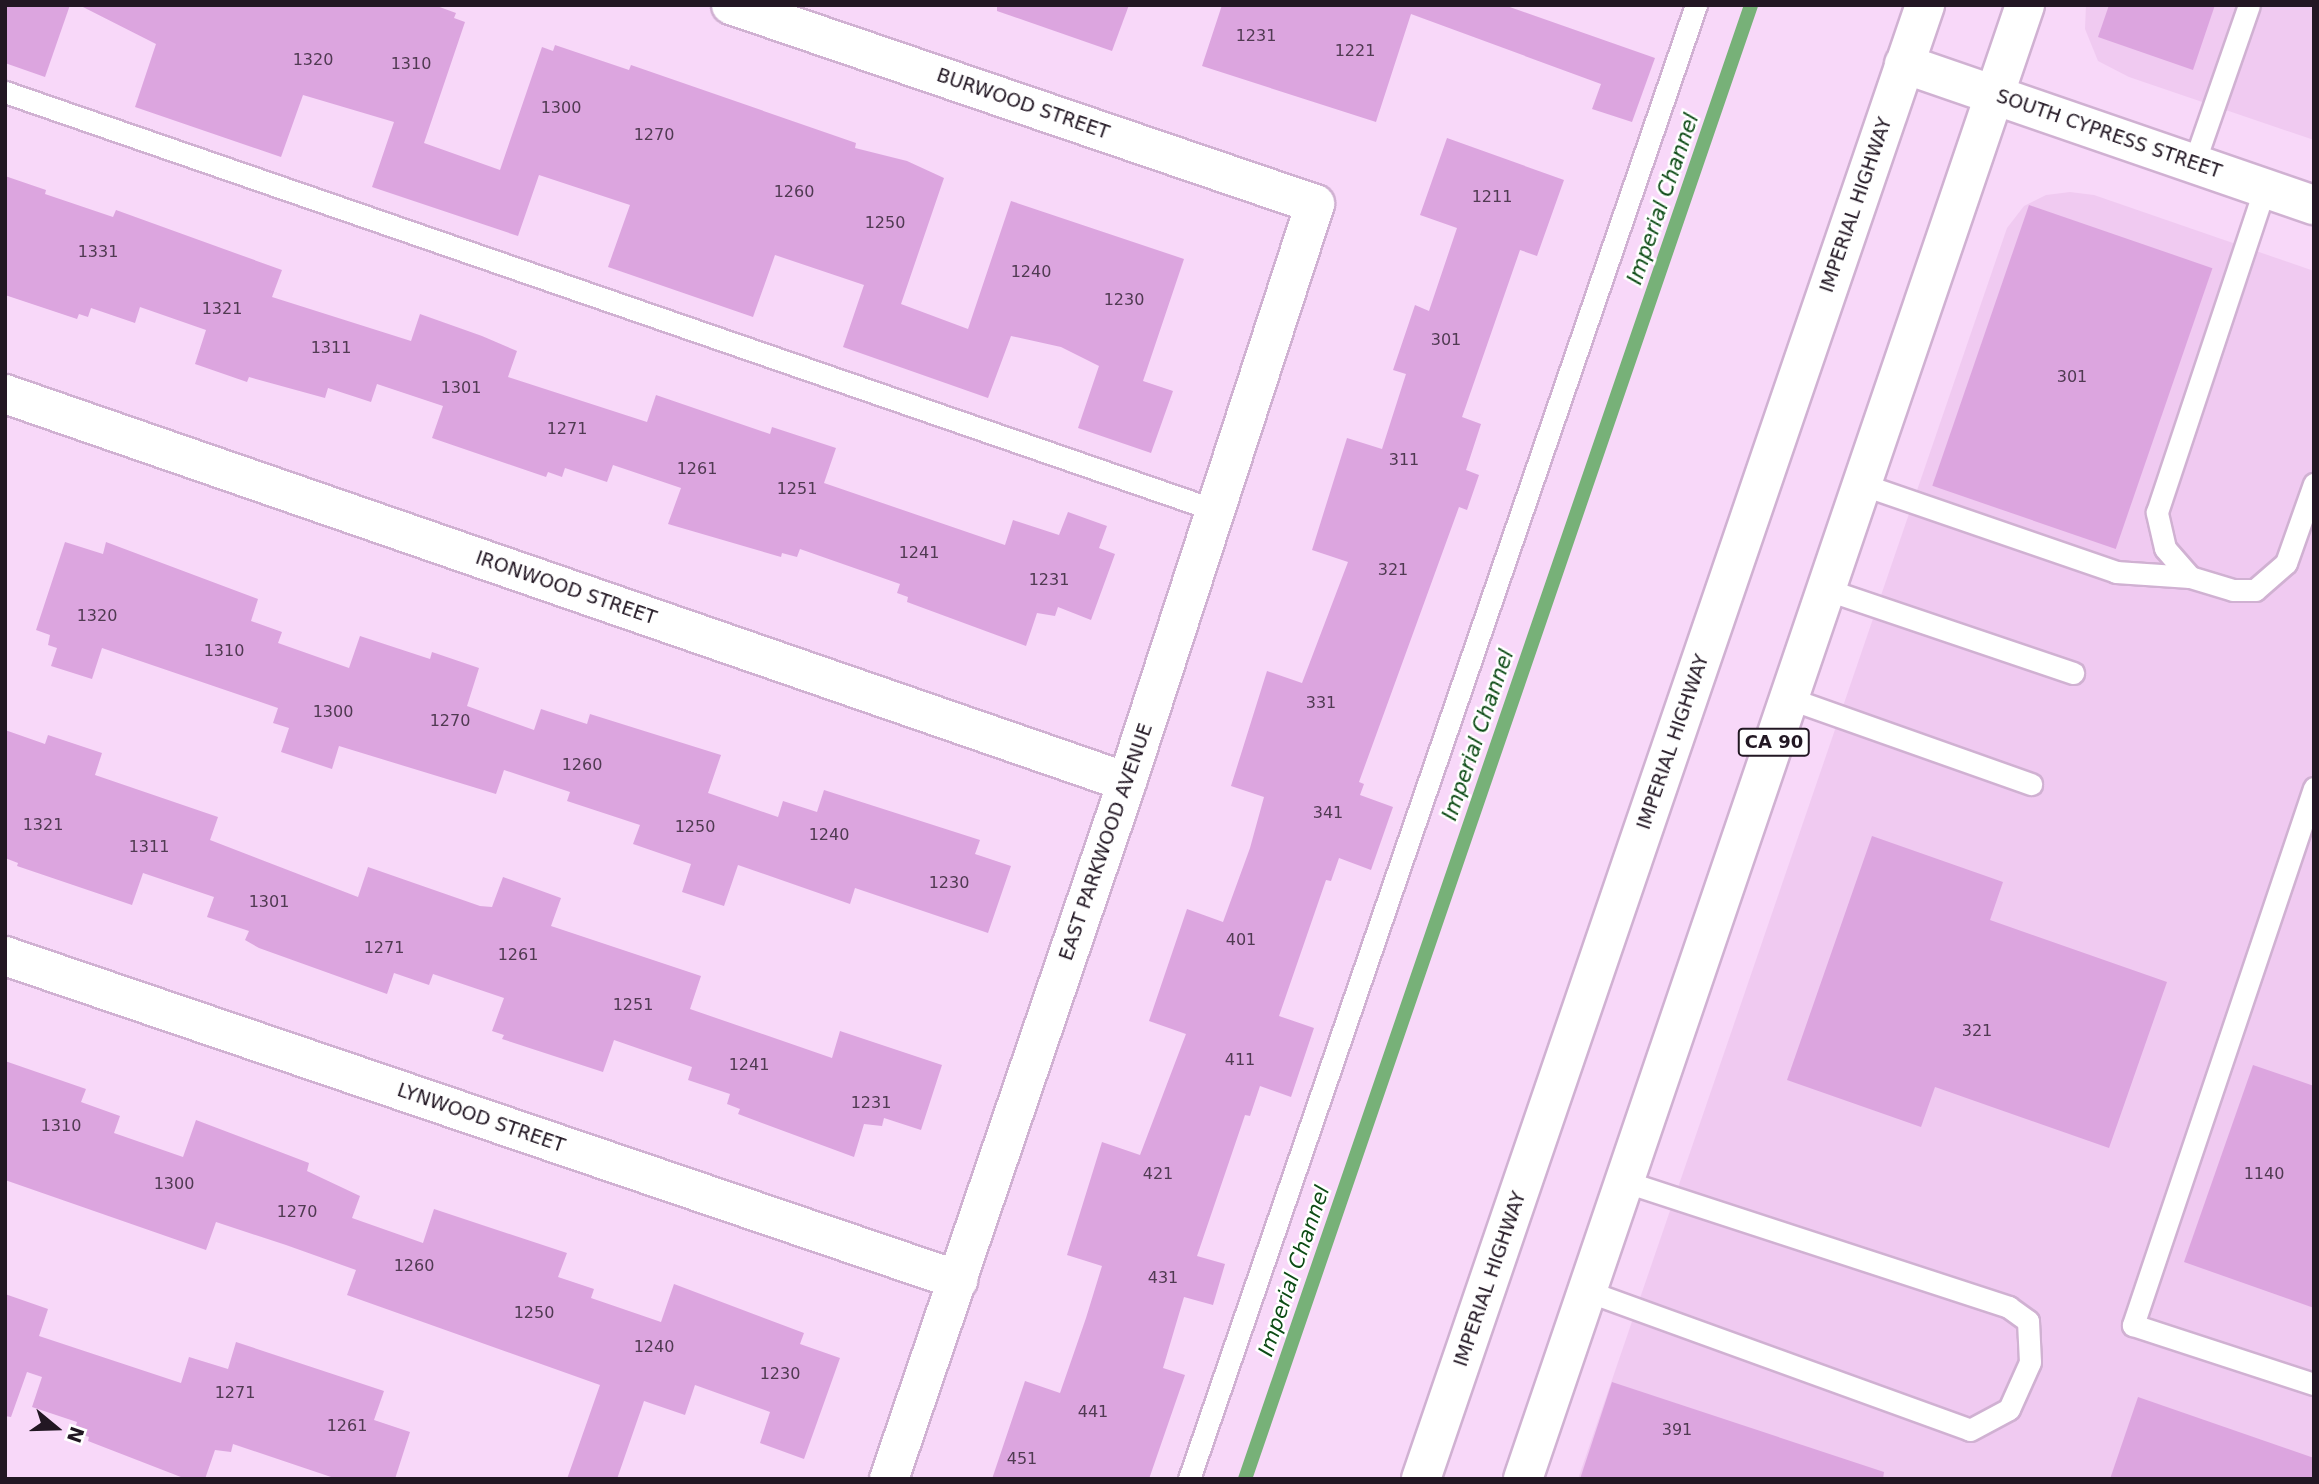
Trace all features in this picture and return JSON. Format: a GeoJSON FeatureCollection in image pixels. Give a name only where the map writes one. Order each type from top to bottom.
{"type":"FeatureCollection","features":[{"type":"Feature","properties":{"kind":"street","name":"BURWOOD STREET"},"geometry":{"type":"LineString","coordinates":[[730,5],[1315,204]]}},
{"type":"Feature","properties":{"kind":"street","name":"IMPERIAL HIGHWAY"},"geometry":{"type":"LineString","coordinates":[[1421,1479],[1925,5]]}},
{"type":"Feature","properties":{"kind":"street","name":"CA 90"},"geometry":{"type":"LineString","coordinates":[[1523,1479],[2025,5]]}},
{"type":"Feature","properties":{"kind":"street","name":"SOUTH CYPRESS STREET"},"geometry":{"type":"LineString","coordinates":[[1904,64],[2314,205]]}},
{"type":"Feature","properties":{"kind":"street","name":"EAST PARKWOOD AVENUE"},"geometry":{"type":"LineString","coordinates":[[889,1479],[1127,782],[1315,204]]}},
{"type":"Feature","properties":{"kind":"street","name":"IRONWOOD STREET"},"geometry":{"type":"LineString","coordinates":[[5,394],[1127,782]]}},
{"type":"Feature","properties":{"kind":"street","name":"LYNWOOD STREET"},"geometry":{"type":"LineString","coordinates":[[5,956],[958,1280]]}},
{"type":"Feature","properties":{"kind":"lane"},"geometry":{"type":"LineString","coordinates":[[1189,1479],[1696,5]]}},
{"type":"Feature","properties":{"kind":"lane"},"geometry":{"type":"LineString","coordinates":[[2194,163],[2249,5]]}},
{"type":"Feature","properties":{"kind":"lane"},"geometry":{"type":"LineString","coordinates":[[5,92],[1215,510]]}},
{"type":"Feature","properties":{"kind":"lane"},"geometry":{"type":"LineString","coordinates":[[2190,577],[2165,548],[2157,512],[2264,188]]}},
{"type":"Feature","properties":{"kind":"lane"},"geometry":{"type":"LineString","coordinates":[[1861,484],[2116,572],[2190,577],[2233,590],[2255,590],[2286,563],[2314,484]]}},
{"type":"Feature","properties":{"kind":"lane"},"geometry":{"type":"LineString","coordinates":[[1825,589],[2073,673]]}},
{"type":"Feature","properties":{"kind":"lane"},"geometry":{"type":"LineString","coordinates":[[1788,698],[2031,783]]}},
{"type":"Feature","properties":{"kind":"lane"},"geometry":{"type":"LineString","coordinates":[[2314,788],[2133,1325],[2314,1384]]}},
{"type":"Feature","properties":{"kind":"lane"},"geometry":{"type":"LineString","coordinates":[[1587,1291],[1970,1430],[2009,1409],[2030,1362],[2028,1321],[2010,1307],[1624,1181]]}},
{"type":"Feature","properties":{"kind":"shaded area"},"geometry":{"type":"Polygon","coordinates":[[[2086,5],[2314,5],[2314,140],[2129,77],[2098,61],[2085,29],[2086,5]]]}},
{"type":"Feature","properties":{"kind":"shaded area"},"geometry":{"type":"Polygon","coordinates":[[[2070,192],[2094,195],[2314,271],[2314,1479],[1578,1479],[2007,228],[2024,206],[2046,195],[2070,192]]]}},
{"type":"Feature","properties":{"kind":"building"},"geometry":{"type":"Polygon","coordinates":[[[5,5],[70,5],[45,77],[5,63],[5,5]]]}},
{"type":"Feature","properties":{"kind":"building"},"geometry":{"type":"Polygon","coordinates":[[[79,5],[434,5],[456,13],[454,18],[465,22],[424,143],[500,170],[542,47],[553,51],[555,45],[629,70],[631,65],[856,143],[855,148],[907,161],[944,178],[901,304],[968,329],[1011,201],[1184,259],[1143,381],[1173,391],[1151,453],[1078,428],[1099,366],[1061,347],[1011,336],[988,398],[843,347],[864,285],[775,255],[753,317],[608,267],[630,205],[539,175],[518,236],[372,187],[394,122],[303,95],[281,157],[135,107],[156,44],[79,5]]]}},
{"type":"Feature","properties":{"kind":"building"},"geometry":{"type":"Polygon","coordinates":[[[997,5],[1129,5],[1112,51],[997,11],[997,5]]]}},
{"type":"Feature","properties":{"kind":"building"},"geometry":{"type":"Polygon","coordinates":[[[1222,5],[1504,5],[1655,58],[1632,122],[1592,109],[1601,84],[1411,14],[1376,122],[1202,66],[1222,5]]]}},
{"type":"Feature","properties":{"kind":"building"},"geometry":{"type":"Polygon","coordinates":[[[2109,5],[2215,5],[2193,70],[2098,37],[2109,5]]]}},
{"type":"Feature","properties":{"kind":"building"},"geometry":{"type":"Polygon","coordinates":[[[1447,138],[1564,180],[1537,256],[1520,250],[1462,417],[1481,424],[1466,470],[1479,475],[1467,510],[1459,507],[1359,782],[1364,784],[1360,795],[1393,807],[1371,870],[1339,858],[1331,881],[1326,880],[1279,1016],[1314,1028],[1291,1097],[1260,1086],[1250,1116],[1245,1115],[1197,1256],[1225,1264],[1213,1305],[1184,1297],[1163,1368],[1185,1375],[1149,1479],[992,1479],[1025,1381],[1060,1393],[1086,1318],[1102,1266],[1067,1255],[1102,1142],[1140,1155],[1186,1034],[1149,1021],[1187,909],[1223,922],[1250,848],[1264,797],[1231,786],[1267,671],[1302,683],[1348,562],[1312,550],[1347,438],[1382,449],[1406,374],[1393,370],[1415,305],[1429,311],[1457,228],[1420,215],[1447,138]]]}},
{"type":"Feature","properties":{"kind":"building"},"geometry":{"type":"Polygon","coordinates":[[[5,176],[46,190],[45,194],[113,217],[116,210],[282,270],[272,297],[411,341],[420,314],[482,336],[517,351],[508,377],[647,422],[656,395],[770,434],[772,427],[836,448],[824,483],[1005,545],[1013,520],[1059,535],[1068,512],[1107,526],[1099,548],[1115,554],[1091,620],[1058,607],[1055,616],[1037,613],[1026,646],[907,602],[908,597],[897,593],[900,584],[800,549],[797,557],[782,553],[781,557],[668,524],[681,488],[613,465],[607,482],[565,468],[562,477],[548,472],[546,477],[432,438],[443,406],[377,384],[371,402],[328,388],[325,398],[249,377],[247,382],[195,364],[206,330],[140,307],[135,323],[91,308],[88,317],[79,314],[77,319],[5,295],[5,176]]]}},
{"type":"Feature","properties":{"kind":"building"},"geometry":{"type":"Polygon","coordinates":[[[2029,205],[2212,268],[2116,549],[1932,486],[2029,205]]]}},
{"type":"Feature","properties":{"kind":"building"},"geometry":{"type":"Polygon","coordinates":[[[65,542],[103,554],[106,542],[258,599],[251,621],[282,632],[278,643],[349,668],[360,636],[430,659],[432,652],[479,668],[467,706],[534,730],[541,709],[587,724],[590,714],[721,755],[708,793],[778,817],[783,801],[817,812],[824,790],[980,840],[975,854],[1011,866],[988,933],[855,888],[850,904],[738,865],[724,906],[682,892],[691,864],[633,844],[640,825],[567,801],[570,792],[504,770],[496,794],[339,746],[332,769],[281,752],[289,728],[273,723],[278,708],[102,648],[92,679],[51,666],[57,648],[48,645],[50,635],[36,630],[65,542]]]}},
{"type":"Feature","properties":{"kind":"building"},"geometry":{"type":"Polygon","coordinates":[[[5,730],[45,744],[48,735],[102,753],[95,775],[218,817],[210,840],[358,897],[368,867],[480,906],[492,907],[503,877],[561,898],[551,926],[701,976],[690,1009],[832,1058],[840,1031],[942,1065],[921,1130],[884,1118],[882,1126],[864,1124],[854,1157],[738,1114],[740,1109],[727,1104],[730,1094],[688,1080],[692,1067],[614,1040],[603,1072],[502,1039],[504,1035],[492,1031],[504,998],[433,974],[429,985],[394,973],[387,994],[259,948],[245,940],[249,931],[207,917],[214,897],[143,873],[132,905],[17,866],[18,863],[5,858],[5,730]]]}},
{"type":"Feature","properties":{"kind":"building"},"geometry":{"type":"Polygon","coordinates":[[[1872,836],[2003,882],[1990,920],[2167,982],[2109,1148],[1935,1087],[1921,1127],[1787,1080],[1872,836]]]}},
{"type":"Feature","properties":{"kind":"building"},"geometry":{"type":"Polygon","coordinates":[[[5,1061],[86,1089],[81,1102],[120,1116],[114,1133],[183,1157],[196,1120],[309,1163],[307,1171],[360,1196],[352,1218],[423,1243],[434,1209],[567,1253],[558,1277],[594,1289],[591,1298],[661,1322],[674,1284],[804,1333],[800,1344],[840,1358],[804,1459],[760,1443],[770,1412],[695,1385],[685,1415],[644,1401],[617,1479],[567,1479],[600,1385],[347,1295],[356,1270],[286,1245],[216,1222],[206,1250],[5,1180],[5,1061]]]}},
{"type":"Feature","properties":{"kind":"building"},"geometry":{"type":"Polygon","coordinates":[[[2253,1065],[2314,1086],[2314,1308],[2184,1262],[2253,1065]]]}},
{"type":"Feature","properties":{"kind":"building"},"geometry":{"type":"Polygon","coordinates":[[[5,1294],[48,1309],[39,1336],[181,1383],[189,1357],[228,1369],[236,1342],[384,1391],[374,1420],[410,1432],[395,1479],[337,1479],[233,1444],[231,1452],[215,1450],[205,1479],[186,1479],[88,1441],[89,1437],[74,1432],[77,1422],[32,1407],[42,1377],[27,1372],[11,1417],[5,1416],[5,1294]]]}},
{"type":"Feature","properties":{"kind":"building"},"geometry":{"type":"Polygon","coordinates":[[[1612,1382],[1884,1472],[1883,1479],[1580,1479],[1612,1382]]]}},
{"type":"Feature","properties":{"kind":"building"},"geometry":{"type":"Polygon","coordinates":[[[2138,1397],[2314,1458],[2314,1479],[2110,1479],[2138,1397]]]}},
{"type":"Feature","properties":{"kind":"waterway","name":"Imperial Channel"},"geometry":{"type":"LineString","coordinates":[[1245,1479],[1751,5]]}}]}
